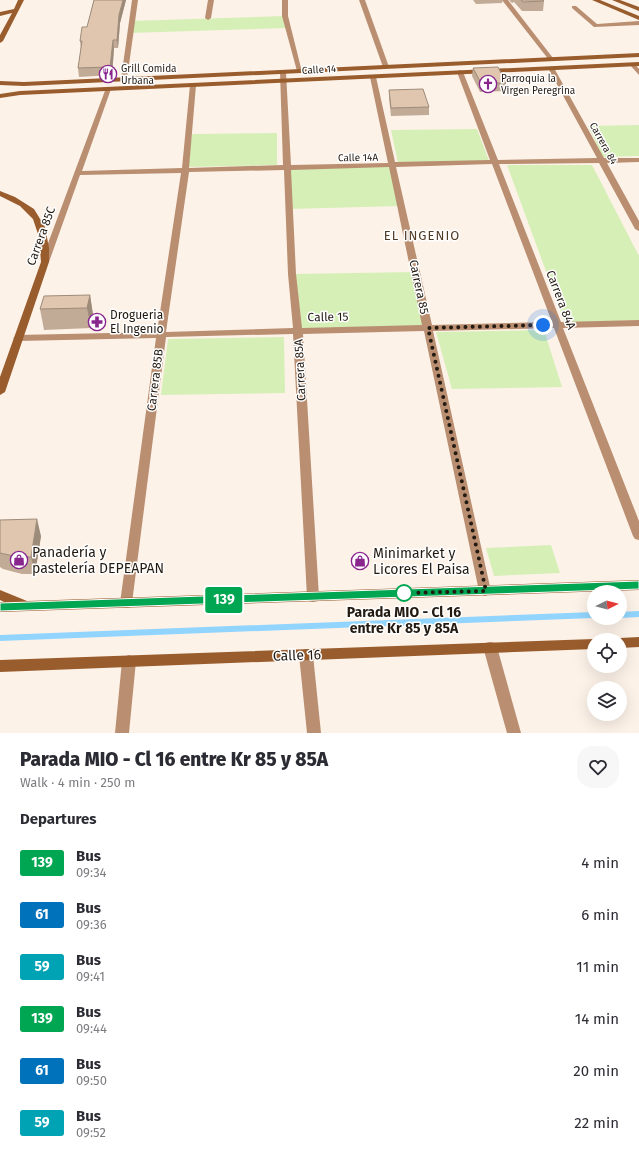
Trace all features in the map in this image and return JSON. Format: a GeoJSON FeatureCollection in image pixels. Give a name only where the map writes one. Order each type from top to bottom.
{"type":"FeatureCollection","features":[{"type":"Feature","properties":{"kind":"street"},"geometry":{"type":"LineString","coordinates":[[0,41],[21,0]]}},
{"type":"Feature","properties":{"kind":"street"},"geometry":{"type":"LineString","coordinates":[[124,79],[135,0]]}},
{"type":"Feature","properties":{"kind":"street"},"geometry":{"type":"LineString","coordinates":[[208,18],[211,0]]}},
{"type":"Feature","properties":{"kind":"street"},"geometry":{"type":"LineString","coordinates":[[285,0],[285,16],[300,71]]}},
{"type":"Feature","properties":{"kind":"street"},"geometry":{"type":"LineString","coordinates":[[362,0],[386,67]]}},
{"type":"Feature","properties":{"kind":"street"},"geometry":{"type":"LineString","coordinates":[[505,0],[551,59]]}},
{"type":"Feature","properties":{"kind":"street"},"geometry":{"type":"LineString","coordinates":[[594,0],[638,14]]}},
{"type":"Feature","properties":{"kind":"street"},"geometry":{"type":"LineString","coordinates":[[615,0],[627,4],[638,14]]}},
{"type":"Feature","properties":{"kind":"street"},"geometry":{"type":"LineString","coordinates":[[615,7],[630,7],[627,4]]}},
{"type":"Feature","properties":{"kind":"street"},"geometry":{"type":"LineString","coordinates":[[574,7],[596,26],[639,22]]}},
{"type":"Feature","properties":{"kind":"street"},"geometry":{"type":"LineString","coordinates":[[0,14],[16,10]]}},
{"type":"Feature","properties":{"kind":"street"},"geometry":{"type":"LineString","coordinates":[[0,18],[10,22]]}},
{"type":"Feature","properties":{"kind":"street","name":"Calle 14"},"geometry":{"type":"LineString","coordinates":[[0,83],[24,84],[639,55]]}},
{"type":"Feature","properties":{"kind":"street"},"geometry":{"type":"LineString","coordinates":[[636,64],[639,73]]}},
{"type":"Feature","properties":{"kind":"street","name":"Calle 14"},"geometry":{"type":"LineString","coordinates":[[0,96],[20,93],[636,64]]}},
{"type":"Feature","properties":{"kind":"street","name":"Carrera 84"},"geometry":{"type":"LineString","coordinates":[[551,68],[639,229]]}},
{"type":"Feature","properties":{"kind":"street","name":"Carrera 85A"},"geometry":{"type":"LineString","coordinates":[[283,72],[292,274],[298,331],[313,597]]}},
{"type":"Feature","properties":{"kind":"street","name":"Carrera 84A"},"geometry":{"type":"LineString","coordinates":[[460,72],[639,536]]}},
{"type":"Feature","properties":{"kind":"street","name":"Carrera 85"},"geometry":{"type":"LineString","coordinates":[[373,77],[486,591]]}},
{"type":"Feature","properties":{"kind":"street","name":"Carrera 85B"},"geometry":{"type":"LineString","coordinates":[[126,603],[161,334],[185,172],[193,85]]}},
{"type":"Feature","properties":{"kind":"street","name":"Carrera 85C"},"geometry":{"type":"LineString","coordinates":[[0,392],[45,262],[108,89]]}},
{"type":"Feature","properties":{"kind":"street","name":"Calle 14A"},"geometry":{"type":"LineString","coordinates":[[77,173],[185,172],[495,162],[639,160]]}},
{"type":"Feature","properties":{"kind":"street"},"geometry":{"type":"LineString","coordinates":[[0,193],[16,200],[34,215],[42,228],[45,242],[45,262]]}},
{"type":"Feature","properties":{"kind":"street","name":"Calle 15"},"geometry":{"type":"LineString","coordinates":[[18,338],[639,323]]}},
{"type":"Feature","properties":{"kind":"street"},"geometry":{"type":"LineString","coordinates":[[0,607],[639,585]]}},
{"type":"Feature","properties":{"kind":"street"},"geometry":{"type":"LineString","coordinates":[[0,595],[28,606]]}},
{"type":"Feature","properties":{"kind":"street"},"geometry":{"type":"LineString","coordinates":[[627,643],[639,642]]}},
{"type":"Feature","properties":{"kind":"street","name":"Calle 16"},"geometry":{"type":"LineString","coordinates":[[2,666],[587,644]]}},
{"type":"Feature","properties":{"kind":"street"},"geometry":{"type":"LineString","coordinates":[[490,647],[514,733]]}},
{"type":"Feature","properties":{"kind":"street"},"geometry":{"type":"LineString","coordinates":[[306,655],[314,733]]}},
{"type":"Feature","properties":{"kind":"street"},"geometry":{"type":"LineString","coordinates":[[122,733],[129,661]]}},
{"type":"Feature","properties":{"kind":"green space"},"geometry":{"type":"Polygon","coordinates":[[[285,16],[289,28],[129,33],[131,21],[285,16]]]}},
{"type":"Feature","properties":{"kind":"green space"},"geometry":{"type":"Polygon","coordinates":[[[639,125],[639,156],[603,157],[588,126],[639,125]]]}},
{"type":"Feature","properties":{"kind":"green space"},"geometry":{"type":"Polygon","coordinates":[[[477,129],[489,161],[398,163],[391,130],[477,129]]]}},
{"type":"Feature","properties":{"kind":"green space"},"geometry":{"type":"Polygon","coordinates":[[[277,133],[277,165],[187,167],[192,134],[277,133]]]}},
{"type":"Feature","properties":{"kind":"green space"},"geometry":{"type":"Polygon","coordinates":[[[507,165],[592,165],[639,256],[639,320],[565,323],[507,165]]]}},
{"type":"Feature","properties":{"kind":"green space"},"geometry":{"type":"Polygon","coordinates":[[[393,166],[402,206],[288,209],[287,168],[393,166]]]}},
{"type":"Feature","properties":{"kind":"green space"},"geometry":{"type":"Polygon","coordinates":[[[416,272],[428,328],[298,331],[292,274],[416,272]]]}},
{"type":"Feature","properties":{"kind":"green space"},"geometry":{"type":"Polygon","coordinates":[[[544,330],[562,387],[452,389],[436,332],[544,330]]]}},
{"type":"Feature","properties":{"kind":"green space"},"geometry":{"type":"Polygon","coordinates":[[[284,337],[285,393],[161,395],[168,339],[284,337]]]}},
{"type":"Feature","properties":{"kind":"green space"},"geometry":{"type":"Polygon","coordinates":[[[551,545],[560,573],[494,576],[486,548],[551,545]]]}},
{"type":"Feature","properties":{"kind":"building"},"geometry":{"type":"Polygon","coordinates":[[[94,0],[123,0],[119,15],[117,40],[113,40],[110,67],[78,68],[82,41],[80,41],[82,27],[87,27],[94,0]]]}},
{"type":"Feature","properties":{"kind":"building"},"geometry":{"type":"Polygon","coordinates":[[[521,0],[543,0],[544,1],[523,2],[521,0]]]}},
{"type":"Feature","properties":{"kind":"building"},"geometry":{"type":"Polygon","coordinates":[[[498,67],[506,83],[481,83],[473,68],[498,67]]]}},
{"type":"Feature","properties":{"kind":"building"},"geometry":{"type":"Polygon","coordinates":[[[423,89],[429,107],[391,108],[389,90],[423,89]]]}},
{"type":"Feature","properties":{"kind":"building"},"geometry":{"type":"Polygon","coordinates":[[[90,295],[87,308],[40,309],[44,296],[90,295]]]}},
{"type":"Feature","properties":{"kind":"building"},"geometry":{"type":"Polygon","coordinates":[[[37,519],[31,557],[18,557],[0,553],[0,520],[37,519]]]}},
{"type":"Feature","properties":{"kind":"waterway"},"geometry":{"type":"LineString","coordinates":[[627,615],[639,614]]}},
{"type":"Feature","properties":{"kind":"waterway"},"geometry":{"type":"LineString","coordinates":[[0,638],[587,615]]}},
{"type":"Feature","properties":{"kind":"bus line","name":"139"},"geometry":{"type":"LineString","coordinates":[[0,607],[639,585]]}},
{"type":"Feature","properties":{"kind":"place","name":"Grill Comida Urbana"},"geometry":{"type":"Point","coordinates":[108,74]}},
{"type":"Feature","properties":{"kind":"place","name":"Parroquia la Virgen Peregrina"},"geometry":{"type":"Point","coordinates":[488,84]}},
{"type":"Feature","properties":{"kind":"place","name":"Drogueria El Ingenio"},"geometry":{"type":"Point","coordinates":[97,322]}},
{"type":"Feature","properties":{"kind":"place","name":"Panadería y pastelería DEPEAPAN"},"geometry":{"type":"Point","coordinates":[19,560]}},
{"type":"Feature","properties":{"kind":"place","name":"Minimarket y Licores El Paisa"},"geometry":{"type":"Point","coordinates":[360,561]}},
{"type":"Feature","properties":{"kind":"place","name":"Parada MIO - Cl 16 entre Kr 85 y 85A"},"geometry":{"type":"Point","coordinates":[404,593]}},
{"type":"Feature","properties":{"kind":"district","name":"EL INGENIO"},"geometry":{"type":"Point","coordinates":[422,235]}},
{"type":"Feature","properties":{"kind":"route"},"geometry":{"type":"LineString","coordinates":[[404,593],[486,591],[428,328],[543,325]]}}]}
